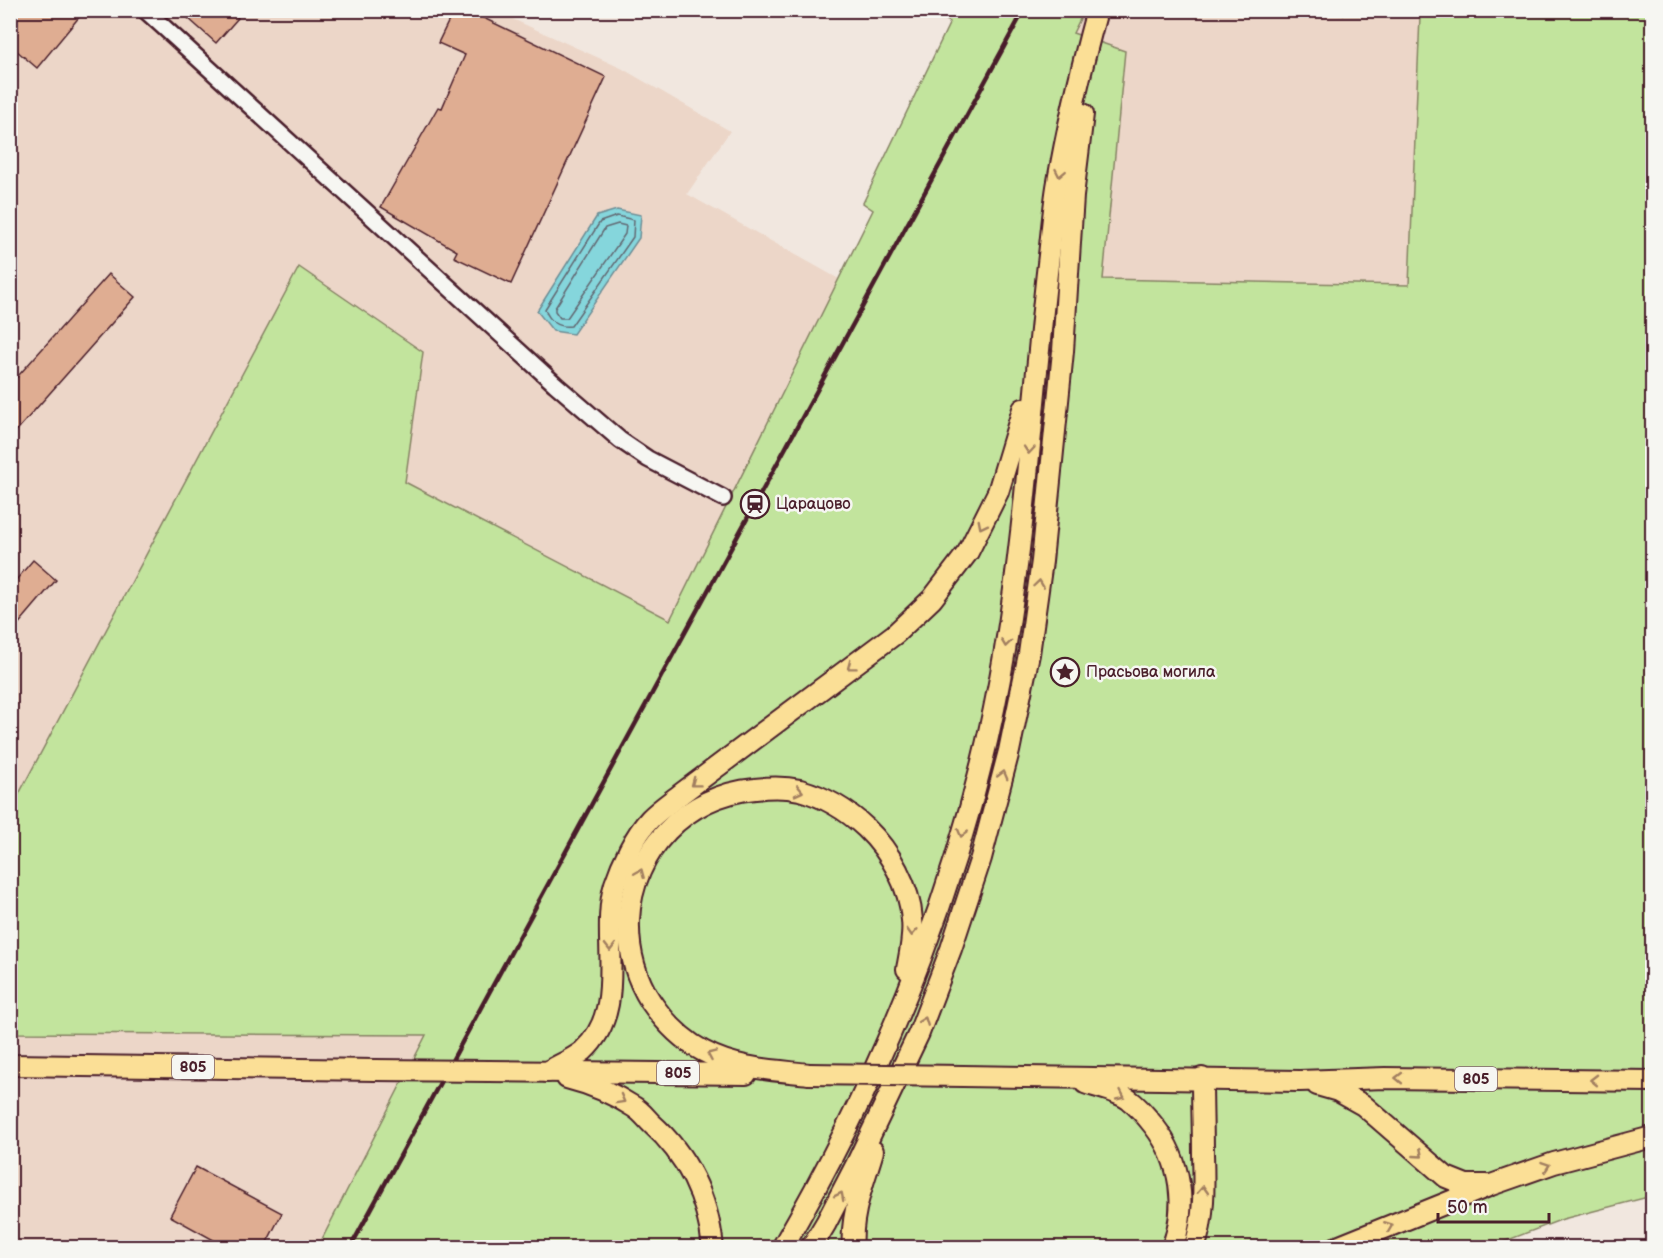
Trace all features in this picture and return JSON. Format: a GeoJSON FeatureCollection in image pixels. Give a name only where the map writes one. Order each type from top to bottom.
{"type":"FeatureCollection","features":[{"type":"Feature","properties":{"kind":"main road"},"geometry":{"type":"LineString","coordinates":[[782,1248],[852,1116],[894,1026],[928,940],[957,852],[986,746],[1005,651],[1018,559],[1038,350],[1057,189],[1071,114],[1096,12]]}},
{"type":"Feature","properties":{"kind":"main road"},"geometry":{"type":"LineString","coordinates":[[811,1248],[831,1214],[888,1101],[919,1033],[951,949],[981,858],[1009,751],[1029,654],[1042,561],[1063,351],[1073,196],[1096,12]]}},
{"type":"Feature","properties":{"kind":"main road"},"geometry":{"type":"LineString","coordinates":[[547,1072],[581,1053],[595,1038],[605,1017],[609,995],[610,914],[615,885],[627,854],[650,820],[682,793],[895,634],[932,599],[968,552],[998,492],[1017,432],[1038,350]]}},
{"type":"Feature","properties":{"kind":"main road"},"geometry":{"type":"LineString","coordinates":[[809,1074],[761,1069],[729,1062],[702,1051],[679,1034],[659,1013],[642,987],[632,959],[629,930],[630,904],[638,876],[651,851],[669,828],[689,812],[712,799],[741,790],[770,787],[799,790],[829,801],[855,817],[877,838],[895,866],[907,893],[912,919],[911,951],[894,1026]]}},
{"type":"Feature","properties":{"kind":"main road","name":"805"},"geometry":{"type":"LineString","coordinates":[[10,1065],[1300,1080],[1385,1078],[1653,1081]]}},
{"type":"Feature","properties":{"kind":"main road"},"geometry":{"type":"LineString","coordinates":[[547,1072],[584,1082],[607,1092],[635,1108],[659,1129],[680,1154],[698,1184],[710,1223],[713,1248]]}},
{"type":"Feature","properties":{"kind":"main road"},"geometry":{"type":"LineString","coordinates":[[1065,1077],[1128,1099],[1163,1137],[1175,1165],[1181,1190],[1181,1218],[1172,1248]]}},
{"type":"Feature","properties":{"kind":"main road"},"geometry":{"type":"LineString","coordinates":[[1194,1248],[1202,1210],[1204,1178],[1202,1078]]}},
{"type":"Feature","properties":{"kind":"main road","name":"805"},"geometry":{"type":"LineString","coordinates":[[1300,1080],[1338,1091],[1363,1105],[1446,1177],[1466,1185],[1491,1185],[1554,1163],[1653,1137]]}},
{"type":"Feature","properties":{"kind":"main road"},"geometry":{"type":"LineString","coordinates":[[853,1248],[855,1211],[888,1101]]}},
{"type":"Feature","properties":{"kind":"main road"},"geometry":{"type":"LineString","coordinates":[[1335,1248],[1491,1185]]}},
{"type":"Feature","properties":{"kind":"street"},"geometry":{"type":"LineString","coordinates":[[145,10],[555,384],[620,440],[648,459],[723,498]]}},
{"type":"Feature","properties":{"kind":"shaded area"},"geometry":{"type":"Polygon","coordinates":[[[1084,10],[1420,16],[1409,285],[1103,279],[1125,51],[1072,32],[1084,10]]]}},
{"type":"Feature","properties":{"kind":"shaded area"},"geometry":{"type":"Polygon","coordinates":[[[11,11],[495,11],[621,68],[730,131],[687,194],[839,279],[670,620],[405,482],[423,352],[299,268],[11,809],[11,11]]]}},
{"type":"Feature","properties":{"kind":"shaded area"},"geometry":{"type":"Polygon","coordinates":[[[11,1033],[427,1035],[318,1247],[11,1248],[11,1033]]]}},
{"type":"Feature","properties":{"kind":"green space"},"geometry":{"type":"Polygon","coordinates":[[[932,11],[1084,11],[1073,33],[1125,51],[1103,279],[1409,285],[1420,16],[1180,11],[1651,11],[1648,16],[1652,93],[1652,1036],[1650,1042],[1652,1043],[1652,1196],[1563,1219],[1487,1248],[318,1247],[426,1035],[11,1033],[11,809],[299,267],[423,352],[405,482],[670,620],[873,210],[863,203],[950,22],[932,11]]]}},
{"type":"Feature","properties":{"kind":"water"},"geometry":{"type":"Polygon","coordinates":[[[617,210],[641,215],[639,238],[573,334],[553,331],[537,311],[597,216],[617,210]]]}},
{"type":"Feature","properties":{"kind":"building"},"geometry":{"type":"Polygon","coordinates":[[[10,10],[85,10],[37,68],[10,45],[10,10]]]}},
{"type":"Feature","properties":{"kind":"building"},"geometry":{"type":"Polygon","coordinates":[[[179,10],[230,10],[238,18],[216,43],[179,10]]]}},
{"type":"Feature","properties":{"kind":"building"},"geometry":{"type":"Polygon","coordinates":[[[454,10],[467,10],[606,77],[511,284],[454,257],[457,251],[381,207],[438,107],[442,108],[465,55],[438,43],[454,10]]]}},
{"type":"Feature","properties":{"kind":"building"},"geometry":{"type":"Polygon","coordinates":[[[109,274],[135,297],[10,438],[10,385],[109,274]]]}},
{"type":"Feature","properties":{"kind":"building"},"geometry":{"type":"Polygon","coordinates":[[[33,560],[56,580],[10,634],[10,587],[33,560]]]}},
{"type":"Feature","properties":{"kind":"building"},"geometry":{"type":"Polygon","coordinates":[[[196,1167],[282,1213],[264,1248],[228,1248],[170,1216],[196,1167]]]}},
{"type":"Feature","properties":{"kind":"railway"},"geometry":{"type":"LineString","coordinates":[[350,1248],[1024,10]]}},
{"type":"Feature","properties":{"kind":"place","name":"Царацово"},"geometry":{"type":"Point","coordinates":[755,504]}},
{"type":"Feature","properties":{"kind":"place","name":"Прасьова могила"},"geometry":{"type":"Point","coordinates":[1065,672]}}]}
